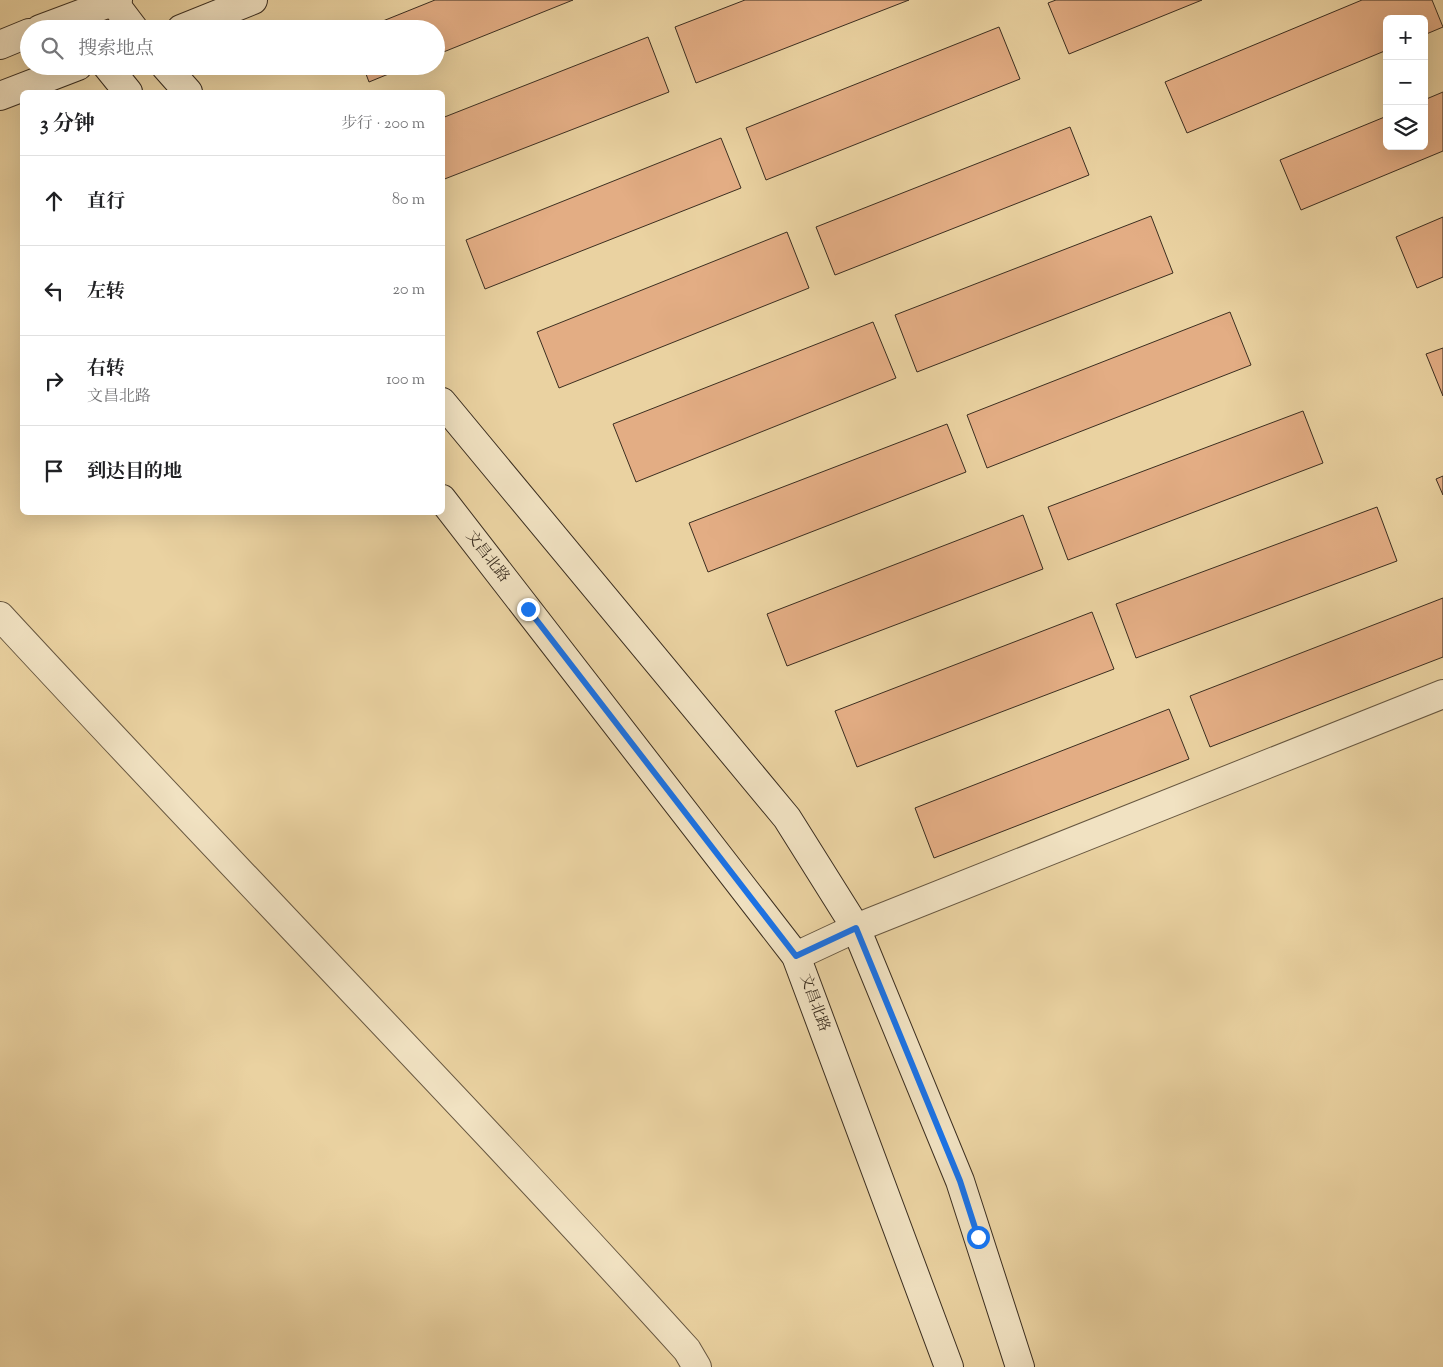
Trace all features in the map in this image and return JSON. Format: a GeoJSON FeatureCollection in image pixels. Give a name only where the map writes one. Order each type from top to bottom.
{"type":"FeatureCollection","features":[{"type":"Feature","properties":{"kind":"main road"},"geometry":{"type":"LineString","coordinates":[[204,20],[253,0]]}},
{"type":"Feature","properties":{"kind":"main road"},"geometry":{"type":"LineString","coordinates":[[65,16],[114,1],[128,20]]}},
{"type":"Feature","properties":{"kind":"main road"},"geometry":{"type":"LineString","coordinates":[[0,45],[20,37]]}},
{"type":"Feature","properties":{"kind":"main road"},"geometry":{"type":"LineString","coordinates":[[0,96],[55,75]]}},
{"type":"Feature","properties":{"kind":"main road"},"geometry":{"type":"LineString","coordinates":[[114,75],[126,90]]}},
{"type":"Feature","properties":{"kind":"main road"},"geometry":{"type":"LineString","coordinates":[[173,75],[186,90]]}},
{"type":"Feature","properties":{"kind":"main road"},"geometry":{"type":"LineString","coordinates":[[445,406],[786,818],[856,928],[960,1181],[1020,1367]]}},
{"type":"Feature","properties":{"kind":"main road","name":"文昌北路"},"geometry":{"type":"LineString","coordinates":[[445,503],[796,956],[949,1367]]}},
{"type":"Feature","properties":{"kind":"main road"},"geometry":{"type":"LineString","coordinates":[[0,616],[105,730],[600,1254],[687,1350],[697,1367]]}},
{"type":"Feature","properties":{"kind":"main road"},"geometry":{"type":"LineString","coordinates":[[796,956],[856,928],[1443,694]]}},
{"type":"Feature","properties":{"kind":"building"},"geometry":{"type":"Polygon","coordinates":[[[435,0],[573,0],[445,51],[445,20],[385,20],[435,0]]]}},
{"type":"Feature","properties":{"kind":"building"},"geometry":{"type":"Polygon","coordinates":[[[745,0],[909,0],[696,83],[675,27],[745,0]]]}},
{"type":"Feature","properties":{"kind":"building"},"geometry":{"type":"Polygon","coordinates":[[[1056,0],[1202,0],[1069,54],[1048,3],[1056,0]]]}},
{"type":"Feature","properties":{"kind":"building"},"geometry":{"type":"Polygon","coordinates":[[[1362,0],[1432,0],[1443,27],[1428,33],[1428,15],[1383,15],[1383,52],[1187,133],[1165,82],[1362,0]]]}},
{"type":"Feature","properties":{"kind":"building"},"geometry":{"type":"Polygon","coordinates":[[[999,27],[1020,79],[766,180],[746,128],[999,27]]]}},
{"type":"Feature","properties":{"kind":"building"},"geometry":{"type":"Polygon","coordinates":[[[648,37],[669,92],[445,179],[445,117],[648,37]]]}},
{"type":"Feature","properties":{"kind":"building"},"geometry":{"type":"Polygon","coordinates":[[[366,75],[386,75],[369,82],[366,75]]]}},
{"type":"Feature","properties":{"kind":"building"},"geometry":{"type":"Polygon","coordinates":[[[1443,92],[1443,151],[1301,210],[1280,160],[1383,118],[1383,150],[1428,150],[1428,98],[1443,92]]]}},
{"type":"Feature","properties":{"kind":"building"},"geometry":{"type":"Polygon","coordinates":[[[1070,127],[1089,175],[835,275],[816,227],[1070,127]]]}},
{"type":"Feature","properties":{"kind":"building"},"geometry":{"type":"Polygon","coordinates":[[[721,138],[741,188],[485,289],[466,240],[721,138]]]}},
{"type":"Feature","properties":{"kind":"building"},"geometry":{"type":"Polygon","coordinates":[[[1151,216],[1173,273],[917,372],[895,315],[1151,216]]]}},
{"type":"Feature","properties":{"kind":"building"},"geometry":{"type":"Polygon","coordinates":[[[1443,217],[1443,277],[1417,288],[1396,237],[1443,217]]]}},
{"type":"Feature","properties":{"kind":"building"},"geometry":{"type":"Polygon","coordinates":[[[787,232],[809,288],[559,388],[537,332],[787,232]]]}},
{"type":"Feature","properties":{"kind":"building"},"geometry":{"type":"Polygon","coordinates":[[[1230,312],[1251,365],[987,468],[967,415],[1230,312]]]}},
{"type":"Feature","properties":{"kind":"building"},"geometry":{"type":"Polygon","coordinates":[[[873,322],[896,378],[636,482],[613,424],[873,322]]]}},
{"type":"Feature","properties":{"kind":"building"},"geometry":{"type":"Polygon","coordinates":[[[1443,348],[1443,396],[1426,354],[1443,348]]]}},
{"type":"Feature","properties":{"kind":"building"},"geometry":{"type":"Polygon","coordinates":[[[1303,411],[1323,463],[1068,560],[1048,507],[1303,411]]]}},
{"type":"Feature","properties":{"kind":"building"},"geometry":{"type":"Polygon","coordinates":[[[947,424],[966,472],[708,572],[689,523],[947,424]]]}},
{"type":"Feature","properties":{"kind":"building"},"geometry":{"type":"Polygon","coordinates":[[[1443,476],[1443,495],[1436,479],[1443,476]]]}},
{"type":"Feature","properties":{"kind":"building"},"geometry":{"type":"Polygon","coordinates":[[[1377,507],[1397,561],[1136,658],[1116,604],[1377,507]]]}},
{"type":"Feature","properties":{"kind":"building"},"geometry":{"type":"Polygon","coordinates":[[[1023,515],[1043,569],[787,666],[767,614],[1023,515]]]}},
{"type":"Feature","properties":{"kind":"building"},"geometry":{"type":"Polygon","coordinates":[[[1443,598],[1443,657],[1210,747],[1190,696],[1443,598]]]}},
{"type":"Feature","properties":{"kind":"building"},"geometry":{"type":"Polygon","coordinates":[[[1092,612],[1114,669],[857,767],[835,711],[1092,612]]]}},
{"type":"Feature","properties":{"kind":"building"},"geometry":{"type":"Polygon","coordinates":[[[1169,709],[1189,759],[934,858],[915,808],[1169,709]]]}},
{"type":"Feature","properties":{"kind":"route"},"geometry":{"type":"LineString","coordinates":[[528,609],[796,956],[856,928],[960,1181],[978,1237]]}}]}
